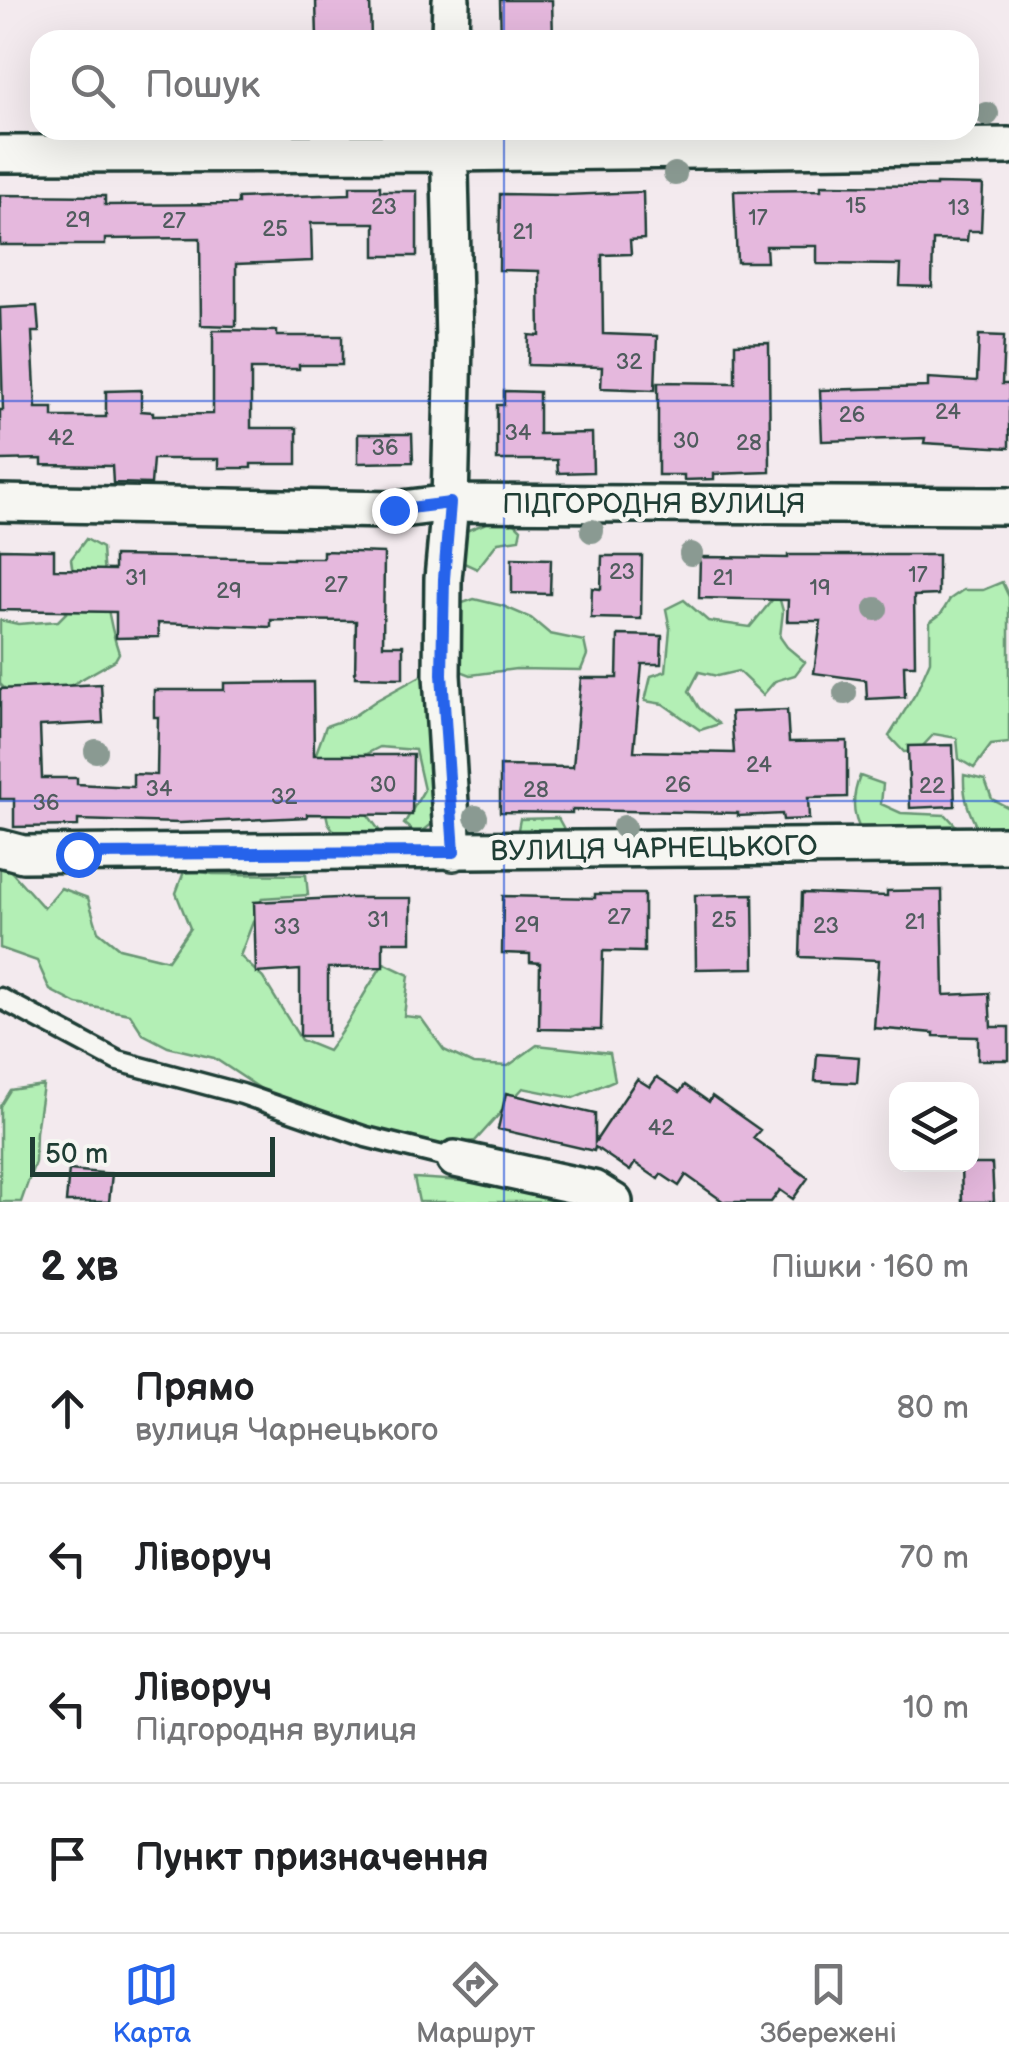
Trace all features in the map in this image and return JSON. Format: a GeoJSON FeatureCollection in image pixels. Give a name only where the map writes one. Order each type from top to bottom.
{"type":"FeatureCollection","features":[{"type":"Feature","properties":{"kind":"street"},"geometry":{"type":"LineString","coordinates":[[450,30],[451,0]]}},
{"type":"Feature","properties":{"kind":"street"},"geometry":{"type":"LineString","coordinates":[[448,141],[454,341],[442,674],[454,852]]}},
{"type":"Feature","properties":{"kind":"street"},"geometry":{"type":"LineString","coordinates":[[0,154],[448,141],[1009,146]]}},
{"type":"Feature","properties":{"kind":"street","name":"ПІДГОРОДНЯ ВУЛИЦЯ"},"geometry":{"type":"LineString","coordinates":[[0,503],[394,510],[450,503],[1009,506]]}},
{"type":"Feature","properties":{"kind":"street","name":"ВУЛИЦЯ ЧАРНЕЦЬКОГО"},"geometry":{"type":"LineString","coordinates":[[0,848],[24,854],[1009,845]]}},
{"type":"Feature","properties":{"kind":"street"},"geometry":{"type":"LineString","coordinates":[[455,1159],[593,1189],[614,1202]]}},
{"type":"Feature","properties":{"kind":"lane"},"geometry":{"type":"LineString","coordinates":[[0,998],[118,1061],[242,1094],[366,1137],[455,1159]]}},
{"type":"Feature","properties":{"kind":"green space"},"geometry":{"type":"Polygon","coordinates":[[[507,515],[521,529],[519,539],[498,542],[477,569],[453,558],[458,534],[507,515]]]}},
{"type":"Feature","properties":{"kind":"green space"},"geometry":{"type":"Polygon","coordinates":[[[86,539],[102,548],[107,601],[119,653],[115,660],[66,688],[12,696],[0,684],[0,620],[18,624],[58,621],[77,602],[71,559],[86,539]]]}},
{"type":"Feature","properties":{"kind":"green space"},"geometry":{"type":"Polygon","coordinates":[[[1002,582],[1009,597],[1009,743],[991,745],[974,768],[959,759],[957,738],[934,734],[918,751],[904,752],[889,736],[916,693],[930,661],[930,622],[963,590],[983,590],[1002,582]]]}},
{"type":"Feature","properties":{"kind":"green space"},"geometry":{"type":"Polygon","coordinates":[[[778,593],[783,611],[780,637],[805,662],[795,675],[775,681],[763,695],[738,671],[717,676],[699,672],[689,691],[699,708],[719,724],[700,730],[663,704],[645,701],[651,676],[666,671],[670,629],[666,609],[684,600],[708,621],[750,627],[778,593]]]}},
{"type":"Feature","properties":{"kind":"green space"},"geometry":{"type":"Polygon","coordinates":[[[474,599],[531,618],[550,634],[584,641],[587,655],[581,670],[516,669],[471,675],[432,660],[454,606],[474,599]]]}},
{"type":"Feature","properties":{"kind":"green space"},"geometry":{"type":"Polygon","coordinates":[[[428,672],[442,816],[418,835],[404,824],[424,790],[415,750],[380,747],[352,761],[347,795],[387,841],[344,847],[328,822],[311,767],[326,726],[352,717],[428,672]]]}},
{"type":"Feature","properties":{"kind":"green space"},"geometry":{"type":"Polygon","coordinates":[[[964,775],[985,780],[992,799],[1009,808],[1009,838],[979,832],[967,805],[964,775]]]}},
{"type":"Feature","properties":{"kind":"green space"},"geometry":{"type":"Polygon","coordinates":[[[860,776],[883,784],[881,804],[901,813],[946,815],[958,828],[940,841],[863,834],[854,806],[860,776]]]}},
{"type":"Feature","properties":{"kind":"green space"},"geometry":{"type":"Polygon","coordinates":[[[558,818],[570,840],[516,840],[520,819],[558,818]]]}},
{"type":"Feature","properties":{"kind":"green space"},"geometry":{"type":"Polygon","coordinates":[[[0,859],[44,908],[61,888],[88,898],[98,931],[119,948],[168,960],[190,928],[176,893],[185,869],[213,874],[306,875],[308,895],[262,898],[240,956],[263,978],[301,1040],[328,1051],[384,963],[409,975],[404,1016],[421,1018],[444,1050],[473,1064],[508,1066],[537,1045],[610,1053],[615,1080],[573,1098],[523,1088],[475,1141],[439,1146],[392,1134],[350,1134],[312,1108],[290,1116],[261,1089],[214,1058],[168,1047],[143,1034],[130,1014],[77,1004],[50,990],[37,961],[0,948],[0,859]]]}},
{"type":"Feature","properties":{"kind":"green space"},"geometry":{"type":"Polygon","coordinates":[[[43,1085],[35,1162],[21,1202],[0,1202],[0,1106],[10,1090],[43,1085]]]}},
{"type":"Feature","properties":{"kind":"green space"},"geometry":{"type":"Polygon","coordinates":[[[414,1178],[510,1184],[573,1202],[419,1202],[414,1178]]]}},
{"type":"Feature","properties":{"kind":"building"},"geometry":{"type":"Polygon","coordinates":[[[316,0],[370,0],[371,30],[317,30],[316,0]]]}},
{"type":"Feature","properties":{"kind":"building"},"geometry":{"type":"Polygon","coordinates":[[[500,0],[552,0],[553,30],[501,30],[500,0]]]}},
{"type":"Feature","properties":{"kind":"building"},"geometry":{"type":"Polygon","coordinates":[[[983,185],[981,231],[968,231],[967,241],[933,240],[932,287],[900,286],[901,265],[817,264],[817,246],[766,246],[767,262],[737,262],[734,191],[983,185]]]}},
{"type":"Feature","properties":{"kind":"building"},"geometry":{"type":"Polygon","coordinates":[[[350,186],[417,191],[417,256],[375,256],[375,223],[311,223],[312,261],[236,264],[236,326],[201,325],[200,238],[105,239],[105,245],[0,245],[0,195],[105,196],[105,205],[238,204],[238,198],[350,194],[350,186]]]}},
{"type":"Feature","properties":{"kind":"building"},"geometry":{"type":"Polygon","coordinates":[[[643,192],[644,239],[630,240],[631,254],[602,255],[603,334],[657,336],[655,390],[601,388],[602,367],[528,365],[529,335],[540,336],[539,271],[499,270],[500,194],[643,192]]]}},
{"type":"Feature","properties":{"kind":"building"},"geometry":{"type":"Polygon","coordinates":[[[37,306],[39,332],[32,332],[36,408],[53,408],[53,417],[106,417],[106,391],[141,390],[141,411],[153,415],[213,414],[213,330],[277,331],[277,336],[342,336],[342,365],[251,369],[251,428],[297,428],[297,464],[219,468],[219,459],[153,459],[151,484],[113,483],[112,466],[42,465],[42,459],[0,460],[0,308],[37,306]]]}},
{"type":"Feature","properties":{"kind":"building"},"geometry":{"type":"Polygon","coordinates":[[[979,335],[1004,336],[1002,384],[1009,384],[1009,448],[924,443],[925,438],[822,441],[820,390],[928,387],[928,378],[977,381],[979,335]]]}},
{"type":"Feature","properties":{"kind":"building"},"geometry":{"type":"Polygon","coordinates":[[[769,343],[770,472],[714,474],[714,479],[684,480],[684,475],[658,475],[658,382],[735,383],[735,344],[769,343]]]}},
{"type":"Feature","properties":{"kind":"building"},"geometry":{"type":"Polygon","coordinates":[[[504,391],[539,392],[539,434],[592,433],[593,472],[558,473],[557,460],[497,460],[497,405],[504,405],[504,391]]]}},
{"type":"Feature","properties":{"kind":"building"},"geometry":{"type":"Polygon","coordinates":[[[358,434],[412,434],[413,462],[358,463],[358,434]]]}},
{"type":"Feature","properties":{"kind":"building"},"geometry":{"type":"Polygon","coordinates":[[[0,549],[54,550],[54,569],[114,570],[114,556],[293,559],[323,558],[323,551],[384,553],[383,645],[403,645],[403,678],[355,677],[356,621],[271,620],[271,627],[158,623],[159,637],[116,638],[116,612],[0,610],[0,549]]]}},
{"type":"Feature","properties":{"kind":"building"},"geometry":{"type":"Polygon","coordinates":[[[938,555],[938,595],[914,596],[915,665],[904,665],[905,697],[867,699],[866,680],[814,673],[821,621],[787,621],[788,600],[699,598],[700,557],[938,555]]]}},
{"type":"Feature","properties":{"kind":"building"},"geometry":{"type":"Polygon","coordinates":[[[602,556],[642,556],[641,619],[591,618],[592,588],[601,589],[602,556]]]}},
{"type":"Feature","properties":{"kind":"building"},"geometry":{"type":"Polygon","coordinates":[[[512,558],[551,559],[550,594],[512,593],[512,558]]]}},
{"type":"Feature","properties":{"kind":"building"},"geometry":{"type":"Polygon","coordinates":[[[618,635],[662,636],[661,664],[642,664],[634,751],[734,753],[731,712],[787,710],[789,742],[847,741],[847,797],[808,798],[809,819],[783,820],[782,814],[738,813],[500,812],[500,766],[573,767],[581,678],[617,678],[618,635]]]}},
{"type":"Feature","properties":{"kind":"building"},"geometry":{"type":"Polygon","coordinates":[[[313,682],[314,755],[413,755],[412,815],[307,814],[180,823],[78,820],[78,826],[14,827],[14,799],[0,799],[0,689],[101,684],[103,723],[40,726],[42,778],[77,778],[77,784],[133,787],[133,774],[157,775],[158,717],[154,717],[154,690],[224,690],[224,683],[313,682]]]}},
{"type":"Feature","properties":{"kind":"building"},"geometry":{"type":"Polygon","coordinates":[[[953,745],[955,806],[910,808],[908,746],[953,745]]]}},
{"type":"Feature","properties":{"kind":"building"},"geometry":{"type":"Polygon","coordinates":[[[942,890],[944,995],[989,993],[991,1027],[1009,1027],[1009,1060],[978,1060],[978,1037],[874,1028],[879,960],[800,957],[802,893],[887,896],[887,891],[942,890]]]}},
{"type":"Feature","properties":{"kind":"building"},"geometry":{"type":"Polygon","coordinates":[[[595,894],[644,894],[644,952],[603,951],[601,1030],[539,1029],[540,963],[530,962],[530,954],[502,953],[503,896],[595,898],[595,894]]]}},
{"type":"Feature","properties":{"kind":"building"},"geometry":{"type":"Polygon","coordinates":[[[753,894],[754,968],[696,969],[695,895],[753,894]]]}},
{"type":"Feature","properties":{"kind":"building"},"geometry":{"type":"Polygon","coordinates":[[[411,898],[411,942],[383,942],[383,967],[328,968],[328,1036],[300,1036],[300,970],[256,973],[254,902],[411,898]]]}},
{"type":"Feature","properties":{"kind":"building"},"geometry":{"type":"Polygon","coordinates":[[[817,1054],[859,1057],[857,1083],[815,1081],[817,1054]]]}},
{"type":"Feature","properties":{"kind":"building"},"geometry":{"type":"Polygon","coordinates":[[[657,1077],[680,1092],[685,1085],[709,1102],[712,1096],[760,1130],[753,1138],[808,1178],[793,1199],[780,1190],[771,1202],[724,1202],[686,1175],[679,1186],[661,1174],[658,1179],[635,1163],[630,1171],[595,1147],[594,1151],[498,1129],[506,1093],[595,1114],[595,1142],[637,1079],[650,1087],[657,1077]]]}},
{"type":"Feature","properties":{"kind":"building"},"geometry":{"type":"Polygon","coordinates":[[[979,1164],[992,1164],[994,1202],[962,1202],[961,1172],[979,1172],[979,1164]]]}},
{"type":"Feature","properties":{"kind":"building"},"geometry":{"type":"Polygon","coordinates":[[[69,1170],[112,1174],[109,1202],[66,1202],[69,1170]]]}},
{"type":"Feature","properties":{"kind":"route"},"geometry":{"type":"LineString","coordinates":[[78,854],[454,852],[442,674],[450,503],[394,510]]}}]}
